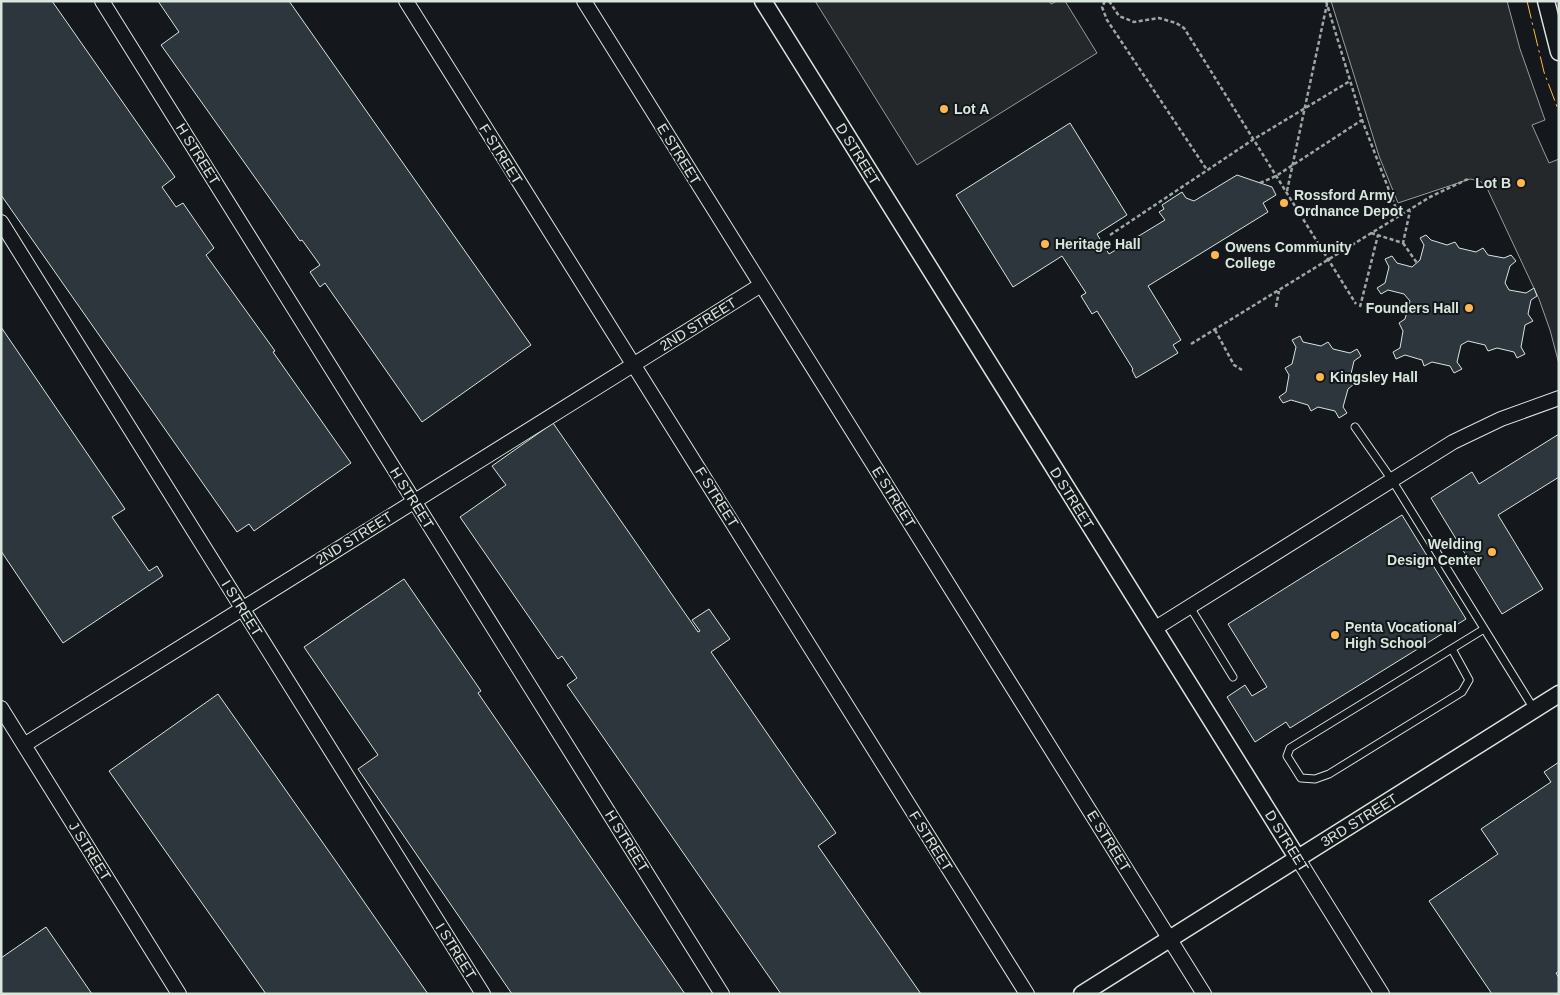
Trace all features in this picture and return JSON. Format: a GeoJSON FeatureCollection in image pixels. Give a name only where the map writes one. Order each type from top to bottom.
{"type":"FeatureCollection","features":[{"type":"Feature","properties":{"kind":"street","name":"H STREET"},"geometry":{"type":"LineString","coordinates":[[102,1],[722,994]]}},
{"type":"Feature","properties":{"kind":"street","name":"F STREET"},"geometry":{"type":"LineString","coordinates":[[406,1],[1026,994]]}},
{"type":"Feature","properties":{"kind":"street","name":"E STREET"},"geometry":{"type":"LineString","coordinates":[[584,1],[1204,994]]}},
{"type":"Feature","properties":{"kind":"street","name":"D STREET"},"geometry":{"type":"LineString","coordinates":[[763,1],[1382,994]]}},
{"type":"Feature","properties":{"kind":"street"},"geometry":{"type":"LineString","coordinates":[[1546,1],[1559,52]]}},
{"type":"Feature","properties":{"kind":"street","name":"I STREET"},"geometry":{"type":"LineString","coordinates":[[1,222],[483,994]]}},
{"type":"Feature","properties":{"kind":"street","name":"2ND STREET"},"geometry":{"type":"LineString","coordinates":[[24,745],[761,285]]}},
{"type":"Feature","properties":{"kind":"street"},"geometry":{"type":"LineString","coordinates":[[1154,629],[1453,442],[1501,419],[1559,398]]}},
{"type":"Feature","properties":{"kind":"street","name":"3RD STREET"},"geometry":{"type":"LineString","coordinates":[[1082,994],[1559,694]]}},
{"type":"Feature","properties":{"kind":"street","name":"J STREET"},"geometry":{"type":"LineString","coordinates":[[1,708],[179,994]]}},
{"type":"Feature","properties":{"kind":"lane"},"geometry":{"type":"LineString","coordinates":[[1355,426],[1392,480],[1534,710]]}},
{"type":"Feature","properties":{"kind":"lane"},"geometry":{"type":"LineString","coordinates":[[1190,606],[1233,677]]}},
{"type":"Feature","properties":{"kind":"lane"},"geometry":{"type":"LineString","coordinates":[[1452,649],[1469,680],[1462,692],[1329,774],[1315,779],[1301,778],[1287,756],[1290,748],[1484,629]]}},
{"type":"Feature","properties":{"kind":"path"},"geometry":{"type":"LineString","coordinates":[[1105,1],[1102,7],[1107,20],[1208,170]]}},
{"type":"Feature","properties":{"kind":"path"},"geometry":{"type":"LineString","coordinates":[[1110,1],[1119,16],[1134,22],[1158,18],[1176,23],[1184,28],[1356,304]]}},
{"type":"Feature","properties":{"kind":"path"},"geometry":{"type":"LineString","coordinates":[[1327,2],[1362,120],[1399,216]]}},
{"type":"Feature","properties":{"kind":"path"},"geometry":{"type":"LineString","coordinates":[[1286,193],[1327,2]]}},
{"type":"Feature","properties":{"kind":"path"},"geometry":{"type":"LineString","coordinates":[[1110,235],[1254,139],[1350,81]]}},
{"type":"Feature","properties":{"kind":"path"},"geometry":{"type":"LineString","coordinates":[[1260,183],[1276,176],[1362,120]]}},
{"type":"Feature","properties":{"kind":"path"},"geometry":{"type":"LineString","coordinates":[[1191,344],[1430,197],[1470,178]]}},
{"type":"Feature","properties":{"kind":"path"},"geometry":{"type":"LineString","coordinates":[[1403,243],[1410,209]]}},
{"type":"Feature","properties":{"kind":"path"},"geometry":{"type":"LineString","coordinates":[[1371,233],[1403,243],[1417,263]]}},
{"type":"Feature","properties":{"kind":"path"},"geometry":{"type":"LineString","coordinates":[[1360,307],[1378,235]]}},
{"type":"Feature","properties":{"kind":"path"},"geometry":{"type":"LineString","coordinates":[[1276,307],[1280,290]]}},
{"type":"Feature","properties":{"kind":"path"},"geometry":{"type":"LineString","coordinates":[[1214,330],[1234,365],[1242,370]]}},
{"type":"Feature","properties":{"kind":"shaded area","name":"Lot A"},"geometry":{"type":"Polygon","coordinates":[[[815,1],[1049,1],[1051,4],[1057,1],[1065,1],[1097,53],[917,165],[815,1]]]}},
{"type":"Feature","properties":{"kind":"shaded area","name":"Lot B"},"geometry":{"type":"Polygon","coordinates":[[[1331,1],[1507,1],[1520,49],[1545,120],[1532,125],[1549,163],[1559,159],[1559,364],[1539,299],[1486,186],[1480,181],[1470,179],[1398,203],[1379,156],[1331,1]]]}},
{"type":"Feature","properties":{"kind":"building"},"geometry":{"type":"Polygon","coordinates":[[[1,1],[52,1],[175,177],[162,187],[176,207],[183,203],[214,248],[206,255],[275,351],[273,352],[351,463],[254,531],[249,524],[237,532],[1,195],[1,1]]]}},
{"type":"Feature","properties":{"kind":"building"},"geometry":{"type":"Polygon","coordinates":[[[158,1],[289,1],[531,345],[422,422],[325,283],[320,287],[310,272],[320,265],[302,240],[300,241],[161,45],[179,32],[158,1]]]}},
{"type":"Feature","properties":{"kind":"building","name":"Heritage Hall"},"geometry":{"type":"Polygon","coordinates":[[[1070,123],[1127,215],[1097,234],[1109,254],[1165,220],[1159,212],[1164,209],[1162,205],[1182,192],[1186,198],[1194,201],[1237,175],[1272,187],[1276,195],[1263,203],[1268,212],[1148,286],[1181,340],[1173,345],[1178,353],[1136,378],[1133,369],[1097,311],[1092,314],[1081,296],[1086,293],[1062,256],[1013,287],[956,195],[1070,123]]]}},
{"type":"Feature","properties":{"kind":"building","name":"Founders Hall"},"geometry":{"type":"Polygon","coordinates":[[[1426,235],[1431,240],[1447,245],[1455,242],[1459,248],[1476,252],[1483,248],[1488,255],[1504,258],[1511,255],[1516,261],[1510,266],[1505,283],[1509,290],[1526,293],[1534,288],[1537,296],[1531,300],[1528,314],[1533,321],[1525,325],[1521,347],[1525,354],[1517,358],[1514,352],[1497,348],[1488,351],[1485,345],[1468,341],[1461,345],[1457,362],[1462,369],[1454,373],[1450,366],[1432,362],[1424,366],[1422,360],[1405,355],[1396,359],[1393,352],[1400,348],[1403,331],[1399,323],[1405,319],[1410,301],[1404,294],[1388,290],[1381,294],[1377,288],[1385,283],[1389,267],[1385,259],[1392,256],[1397,263],[1412,267],[1420,260],[1424,245],[1420,238],[1426,235]]]}},
{"type":"Feature","properties":{"kind":"building"},"geometry":{"type":"Polygon","coordinates":[[[1,327],[125,509],[112,517],[149,571],[157,566],[163,576],[63,643],[1,551],[1,327]]]}},
{"type":"Feature","properties":{"kind":"building","name":"Kingsley Hall"},"geometry":{"type":"Polygon","coordinates":[[[1300,336],[1303,342],[1321,346],[1328,342],[1333,349],[1350,353],[1357,349],[1361,356],[1354,361],[1350,378],[1354,384],[1348,389],[1343,407],[1347,413],[1339,418],[1335,411],[1318,407],[1311,411],[1308,405],[1291,400],[1283,403],[1279,397],[1286,392],[1289,375],[1285,368],[1292,364],[1296,347],[1292,340],[1300,336]]]}},
{"type":"Feature","properties":{"kind":"building"},"geometry":{"type":"Polygon","coordinates":[[[553,423],[698,632],[700,631],[692,620],[709,609],[730,639],[711,652],[836,833],[818,846],[921,994],[781,994],[567,685],[577,678],[562,656],[558,659],[460,517],[506,485],[492,466],[553,423]]]}},
{"type":"Feature","properties":{"kind":"building","name":"Welding Design Center"},"geometry":{"type":"Polygon","coordinates":[[[1559,434],[1559,477],[1498,515],[1543,589],[1502,614],[1431,498],[1472,472],[1479,484],[1559,434]]]}},
{"type":"Feature","properties":{"kind":"building"},"geometry":{"type":"Polygon","coordinates":[[[1402,515],[1466,619],[1290,728],[1286,722],[1255,742],[1227,697],[1245,685],[1252,696],[1267,687],[1228,624],[1402,515]]]}},
{"type":"Feature","properties":{"kind":"building"},"geometry":{"type":"Polygon","coordinates":[[[404,579],[481,691],[478,693],[685,994],[512,994],[358,769],[378,755],[304,647],[404,579]]]}},
{"type":"Feature","properties":{"kind":"building"},"geometry":{"type":"Polygon","coordinates":[[[218,694],[428,994],[266,994],[109,771],[218,694]]]}},
{"type":"Feature","properties":{"kind":"building"},"geometry":{"type":"Polygon","coordinates":[[[1559,762],[1559,971],[1556,973],[1559,978],[1559,994],[1492,994],[1429,901],[1498,854],[1481,829],[1551,782],[1544,772],[1559,762]]]}},
{"type":"Feature","properties":{"kind":"building"},"geometry":{"type":"Polygon","coordinates":[[[46,927],[92,994],[1,994],[1,958],[46,927]]]}},
{"type":"Feature","properties":{"kind":"power"},"geometry":{"type":"LineString","coordinates":[[1527,1],[1544,72],[1559,112]]}},
{"type":"Feature","properties":{"kind":"place","name":"Lot A"},"geometry":{"type":"Point","coordinates":[944,109]}},
{"type":"Feature","properties":{"kind":"place","name":"Lot B"},"geometry":{"type":"Point","coordinates":[1521,183]}},
{"type":"Feature","properties":{"kind":"place","name":"Rossford Army Ordnance Depot"},"geometry":{"type":"Point","coordinates":[1284,203]}},
{"type":"Feature","properties":{"kind":"place","name":"Heritage Hall"},"geometry":{"type":"Point","coordinates":[1045,244]}},
{"type":"Feature","properties":{"kind":"place","name":"Owens Community College"},"geometry":{"type":"Point","coordinates":[1215,255]}},
{"type":"Feature","properties":{"kind":"place","name":"Founders Hall"},"geometry":{"type":"Point","coordinates":[1469,308]}},
{"type":"Feature","properties":{"kind":"place","name":"Kingsley Hall"},"geometry":{"type":"Point","coordinates":[1320,377]}},
{"type":"Feature","properties":{"kind":"place","name":"Welding Design Center"},"geometry":{"type":"Point","coordinates":[1492,552]}},
{"type":"Feature","properties":{"kind":"place","name":"Penta Vocational High School"},"geometry":{"type":"Point","coordinates":[1335,635]}}]}
